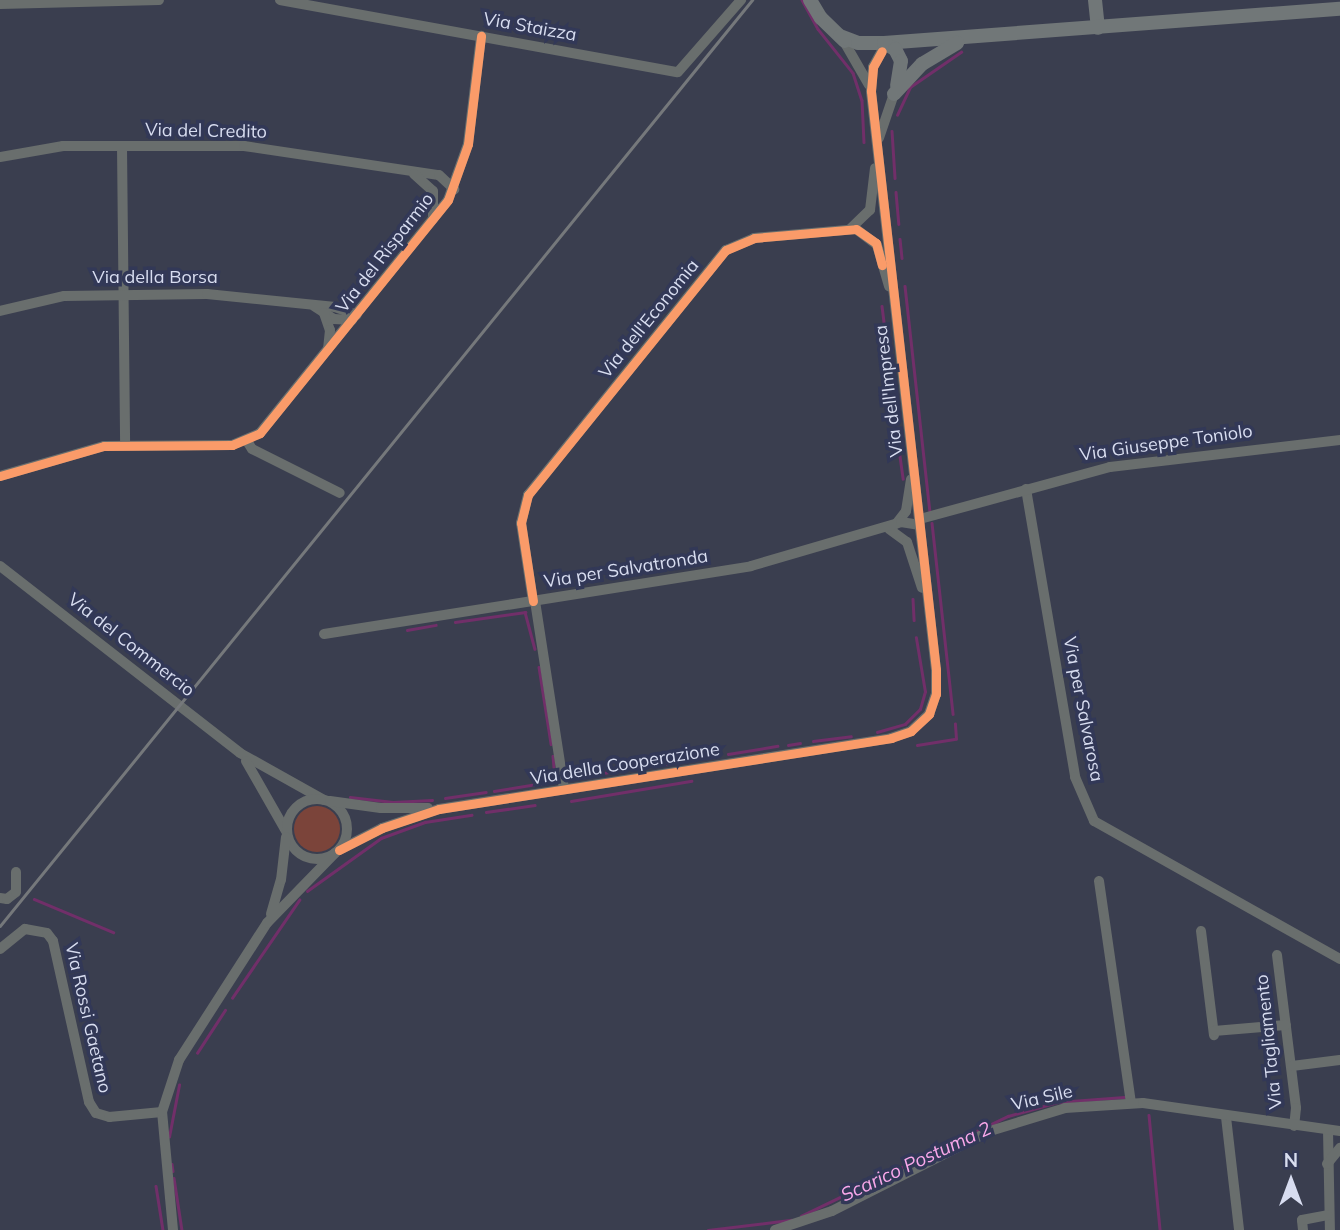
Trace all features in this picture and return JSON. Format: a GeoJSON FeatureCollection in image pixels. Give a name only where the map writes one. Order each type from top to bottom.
{"type":"FeatureCollection","features":[{"type":"Feature","properties":{"kind":"main road"},"geometry":{"type":"LineString","coordinates":[[810,0],[821,18],[841,37],[888,48],[985,37],[1340,9]]}},
{"type":"Feature","properties":{"kind":"main road"},"geometry":{"type":"LineString","coordinates":[[1095,0],[1098,28]]}},
{"type":"Feature","properties":{"kind":"main road"},"geometry":{"type":"LineString","coordinates":[[894,94],[922,64],[958,40]]}},
{"type":"Feature","properties":{"kind":"main road"},"geometry":{"type":"LineString","coordinates":[[888,48],[902,69],[894,94]]}},
{"type":"Feature","properties":{"kind":"street"},"geometry":{"type":"LineString","coordinates":[[0,4],[159,0]]}},
{"type":"Feature","properties":{"kind":"street","name":"Via Staizza"},"geometry":{"type":"LineString","coordinates":[[280,0],[681,72],[741,0]]}},
{"type":"Feature","properties":{"kind":"street","name":"Via del Risparmio"},"geometry":{"type":"LineString","coordinates":[[265,428],[432,222],[454,189],[465,156],[481,36]]}},
{"type":"Feature","properties":{"kind":"street","name":"Via dell'Impresa"},"geometry":{"type":"LineString","coordinates":[[841,37],[871,91]]}},
{"type":"Feature","properties":{"kind":"street","name":"Via dell'Impresa"},"geometry":{"type":"LineString","coordinates":[[888,48],[872,69],[871,91],[937,691],[930,712],[919,725]]}},
{"type":"Feature","properties":{"kind":"street","name":"Via dell'Impresa"},"geometry":{"type":"LineString","coordinates":[[879,145],[894,94]]}},
{"type":"Feature","properties":{"kind":"street"},"geometry":{"type":"LineString","coordinates":[[850,229],[861,222],[871,207],[879,145]]}},
{"type":"Feature","properties":{"kind":"street","name":"Via del Credito"},"geometry":{"type":"LineString","coordinates":[[0,157],[49,147],[258,147],[435,175]]}},
{"type":"Feature","properties":{"kind":"street"},"geometry":{"type":"LineString","coordinates":[[122,147],[125,444]]}},
{"type":"Feature","properties":{"kind":"street"},"geometry":{"type":"LineString","coordinates":[[435,175],[454,168],[465,156]]}},
{"type":"Feature","properties":{"kind":"street","name":"Via del Credito"},"geometry":{"type":"LineString","coordinates":[[411,173],[430,187]]}},
{"type":"Feature","properties":{"kind":"street"},"geometry":{"type":"LineString","coordinates":[[435,175],[447,179],[454,189]]}},
{"type":"Feature","properties":{"kind":"street"},"geometry":{"type":"LineString","coordinates":[[432,222],[435,202],[430,187],[454,189]]}},
{"type":"Feature","properties":{"kind":"street"},"geometry":{"type":"LineString","coordinates":[[850,229],[865,233],[876,243],[894,299]]}},
{"type":"Feature","properties":{"kind":"street","name":"Via dell'Economia"},"geometry":{"type":"LineString","coordinates":[[564,789],[521,523],[528,495],[719,258],[744,239],[850,229]]}},
{"type":"Feature","properties":{"kind":"street","name":"Via della Borsa"},"geometry":{"type":"LineString","coordinates":[[0,311],[60,296],[226,294],[338,307],[355,318]]}},
{"type":"Feature","properties":{"kind":"street","name":"Via della Borsa"},"geometry":{"type":"LineString","coordinates":[[311,305],[338,320],[355,318]]}},
{"type":"Feature","properties":{"kind":"street"},"geometry":{"type":"LineString","coordinates":[[323,312],[330,334],[326,354]]}},
{"type":"Feature","properties":{"kind":"street"},"geometry":{"type":"LineString","coordinates":[[0,476],[90,449],[125,444],[228,445],[247,440],[265,428],[274,458]]}},
{"type":"Feature","properties":{"kind":"street"},"geometry":{"type":"LineString","coordinates":[[247,440],[251,449],[274,458],[340,493]]}},
{"type":"Feature","properties":{"kind":"street","name":"Via Giuseppe Toniolo"},"geometry":{"type":"LineString","coordinates":[[920,522],[1026,489],[1110,467],[1340,440]]}},
{"type":"Feature","properties":{"kind":"street"},"geometry":{"type":"LineString","coordinates":[[914,466],[907,508],[893,528],[909,547],[929,607]]}},
{"type":"Feature","properties":{"kind":"street","name":"Via per Salvarosa"},"geometry":{"type":"LineString","coordinates":[[1026,489],[1075,777],[1094,821],[1340,959]]}},
{"type":"Feature","properties":{"kind":"street","name":"Via per Salvatronda"},"geometry":{"type":"LineString","coordinates":[[324,634],[761,564],[920,522]]}},
{"type":"Feature","properties":{"kind":"street","name":"Via del Commercio"},"geometry":{"type":"LineString","coordinates":[[0,566],[240,753],[325,800]]}},
{"type":"Feature","properties":{"kind":"street","name":"Via della Cooperazione"},"geometry":{"type":"LineString","coordinates":[[173,1230],[162,1112],[188,1041],[267,923],[337,851],[387,826],[445,808],[891,738],[919,725]]}},
{"type":"Feature","properties":{"kind":"street","name":"Via del Commercio"},"geometry":{"type":"LineString","coordinates":[[240,753],[268,792],[286,832]]}},
{"type":"Feature","properties":{"kind":"street"},"geometry":{"type":"LineString","coordinates":[[325,800],[340,810],[346,824],[337,851],[307,858],[292,848],[286,832],[291,813],[299,804],[325,800]]}},
{"type":"Feature","properties":{"kind":"street","name":"Via della Cooperazione"},"geometry":{"type":"LineString","coordinates":[[325,800],[381,808],[445,808]]}},
{"type":"Feature","properties":{"kind":"street","name":"Via della Cooperazione"},"geometry":{"type":"LineString","coordinates":[[267,923],[281,880],[286,832]]}},
{"type":"Feature","properties":{"kind":"street"},"geometry":{"type":"LineString","coordinates":[[0,898],[7,900],[16,892],[16,872]]}},
{"type":"Feature","properties":{"kind":"street"},"geometry":{"type":"LineString","coordinates":[[1099,881],[1131,1103]]}},
{"type":"Feature","properties":{"kind":"street","name":"Via Rossi Gaetano"},"geometry":{"type":"LineString","coordinates":[[0,949],[20,930],[40,930],[53,941],[90,1107],[109,1117],[162,1112]]}},
{"type":"Feature","properties":{"kind":"street"},"geometry":{"type":"LineString","coordinates":[[1200,931],[1214,1033],[1286,1026]]}},
{"type":"Feature","properties":{"kind":"street","name":"Via Tagliamento"},"geometry":{"type":"LineString","coordinates":[[1277,955],[1292,1066],[1294,1126]]}},
{"type":"Feature","properties":{"kind":"street"},"geometry":{"type":"LineString","coordinates":[[1292,1066],[1340,1060]]}},
{"type":"Feature","properties":{"kind":"street","name":"Via Sile"},"geometry":{"type":"LineString","coordinates":[[775,1230],[823,1215],[1016,1121],[1072,1107],[1131,1103],[1340,1131]]}},
{"type":"Feature","properties":{"kind":"street"},"geometry":{"type":"LineString","coordinates":[[1226,1117],[1239,1230]]}},
{"type":"Feature","properties":{"kind":"street"},"geometry":{"type":"LineString","coordinates":[[1328,1130],[1330,1230]]}},
{"type":"Feature","properties":{"kind":"street"},"geometry":{"type":"LineString","coordinates":[[1327,1164],[1340,1148]]}},
{"type":"Feature","properties":{"kind":"street"},"geometry":{"type":"LineString","coordinates":[[1303,1230],[1302,1220],[1328,1215]]}},
{"type":"Feature","properties":{"kind":"shaded area"},"geometry":{"type":"Polygon","coordinates":[[[317,806],[333,813],[340,829],[333,845],[317,852],[301,845],[294,829],[301,813],[317,806]]]}},
{"type":"Feature","properties":{"kind":"waterway"},"geometry":{"type":"LineString","coordinates":[[802,0],[818,29],[853,73],[862,100],[864,142]]}},
{"type":"Feature","properties":{"kind":"waterway"},"geometry":{"type":"LineString","coordinates":[[897,115],[910,87],[961,52]]}},
{"type":"Feature","properties":{"kind":"waterway"},"geometry":{"type":"LineString","coordinates":[[892,131],[895,178]]}},
{"type":"Feature","properties":{"kind":"waterway"},"geometry":{"type":"LineString","coordinates":[[896,192],[899,224]]}},
{"type":"Feature","properties":{"kind":"waterway"},"geometry":{"type":"LineString","coordinates":[[900,239],[902,258]]}},
{"type":"Feature","properties":{"kind":"waterway"},"geometry":{"type":"LineString","coordinates":[[905,286],[930,511]]}},
{"type":"Feature","properties":{"kind":"waterway"},"geometry":{"type":"LineString","coordinates":[[882,306],[890,370]]}},
{"type":"Feature","properties":{"kind":"waterway"},"geometry":{"type":"LineString","coordinates":[[893,401],[895,416]]}},
{"type":"Feature","properties":{"kind":"waterway"},"geometry":{"type":"LineString","coordinates":[[898,442],[903,479]]}},
{"type":"Feature","properties":{"kind":"waterway"},"geometry":{"type":"LineString","coordinates":[[932,523],[953,714]]}},
{"type":"Feature","properties":{"kind":"waterway"},"geometry":{"type":"LineString","coordinates":[[913,599],[914,620]]}},
{"type":"Feature","properties":{"kind":"waterway"},"geometry":{"type":"LineString","coordinates":[[455,622],[525,612],[535,649]]}},
{"type":"Feature","properties":{"kind":"waterway"},"geometry":{"type":"LineString","coordinates":[[407,630],[436,625]]}},
{"type":"Feature","properties":{"kind":"waterway"},"geometry":{"type":"LineString","coordinates":[[877,732],[905,724],[920,709],[925,692],[916,638]]}},
{"type":"Feature","properties":{"kind":"waterway"},"geometry":{"type":"LineString","coordinates":[[539,667],[551,744]]}},
{"type":"Feature","properties":{"kind":"waterway"},"geometry":{"type":"LineString","coordinates":[[917,745],[956,739],[955,724]]}},
{"type":"Feature","properties":{"kind":"waterway"},"geometry":{"type":"LineString","coordinates":[[813,741],[851,736]]}},
{"type":"Feature","properties":{"kind":"waterway"},"geometry":{"type":"LineString","coordinates":[[788,745],[800,743]]}},
{"type":"Feature","properties":{"kind":"waterway"},"geometry":{"type":"LineString","coordinates":[[728,754],[777,746]]}},
{"type":"Feature","properties":{"kind":"waterway"},"geometry":{"type":"LineString","coordinates":[[553,756],[555,780]]}},
{"type":"Feature","properties":{"kind":"waterway"},"geometry":{"type":"LineString","coordinates":[[710,757],[717,756]]}},
{"type":"Feature","properties":{"kind":"waterway"},"geometry":{"type":"LineString","coordinates":[[659,765],[698,759]]}},
{"type":"Feature","properties":{"kind":"waterway"},"geometry":{"type":"LineString","coordinates":[[569,779],[621,770]]}},
{"type":"Feature","properties":{"kind":"waterway"},"geometry":{"type":"LineString","coordinates":[[494,791],[556,781]]}},
{"type":"Feature","properties":{"kind":"waterway"},"geometry":{"type":"LineString","coordinates":[[571,801],[691,781]]}},
{"type":"Feature","properties":{"kind":"waterway"},"geometry":{"type":"LineString","coordinates":[[445,798],[486,792]]}},
{"type":"Feature","properties":{"kind":"waterway"},"geometry":{"type":"LineString","coordinates":[[350,797],[393,802],[432,800]]}},
{"type":"Feature","properties":{"kind":"waterway"},"geometry":{"type":"LineString","coordinates":[[486,812],[535,805]]}},
{"type":"Feature","properties":{"kind":"waterway"},"geometry":{"type":"LineString","coordinates":[[307,891],[381,838],[425,822],[471,815]]}},
{"type":"Feature","properties":{"kind":"waterway"},"geometry":{"type":"LineString","coordinates":[[34,899],[113,932]]}},
{"type":"Feature","properties":{"kind":"waterway"},"geometry":{"type":"LineString","coordinates":[[232,998],[299,900]]}},
{"type":"Feature","properties":{"kind":"waterway"},"geometry":{"type":"LineString","coordinates":[[197,1053],[225,1010]]}},
{"type":"Feature","properties":{"kind":"waterway"},"geometry":{"type":"LineString","coordinates":[[169,1137],[179,1085]]}},
{"type":"Feature","properties":{"kind":"waterway","name":"Scarico Postuma 2"},"geometry":{"type":"LineString","coordinates":[[801,1216],[1008,1116],[1058,1102],[1124,1097]]}},
{"type":"Feature","properties":{"kind":"waterway","name":"Scarico Postuma 2"},"geometry":{"type":"LineString","coordinates":[[1149,1115],[1160,1230]]}},
{"type":"Feature","properties":{"kind":"waterway"},"geometry":{"type":"LineString","coordinates":[[172,1164],[173,1171]]}},
{"type":"Feature","properties":{"kind":"waterway"},"geometry":{"type":"LineString","coordinates":[[174,1178],[182,1230]]}},
{"type":"Feature","properties":{"kind":"waterway","name":"Scarico Postuma 2"},"geometry":{"type":"LineString","coordinates":[[156,1186],[163,1230]]}},
{"type":"Feature","properties":{"kind":"waterway","name":"Scarico Postuma 2"},"geometry":{"type":"LineString","coordinates":[[708,1230],[791,1220]]}},
{"type":"Feature","properties":{"kind":"railway"},"geometry":{"type":"LineString","coordinates":[[0,926],[752,0]]}},
{"type":"Feature","properties":{"kind":"cycle path"},"geometry":{"type":"LineString","coordinates":[[0,476],[104,446],[232,445],[260,433],[448,200],[468,144],[481,36]]}},
{"type":"Feature","properties":{"kind":"cycle path"},"geometry":{"type":"LineString","coordinates":[[339,850],[382,828],[439,809],[891,738],[911,731],[929,714],[936,694],[936,670],[871,91],[873,67],[882,51]]}},
{"type":"Feature","properties":{"kind":"cycle path"},"geometry":{"type":"LineString","coordinates":[[533,601],[521,523],[528,495],[726,250],[754,238],[856,229],[876,243],[882,265]]}}]}
